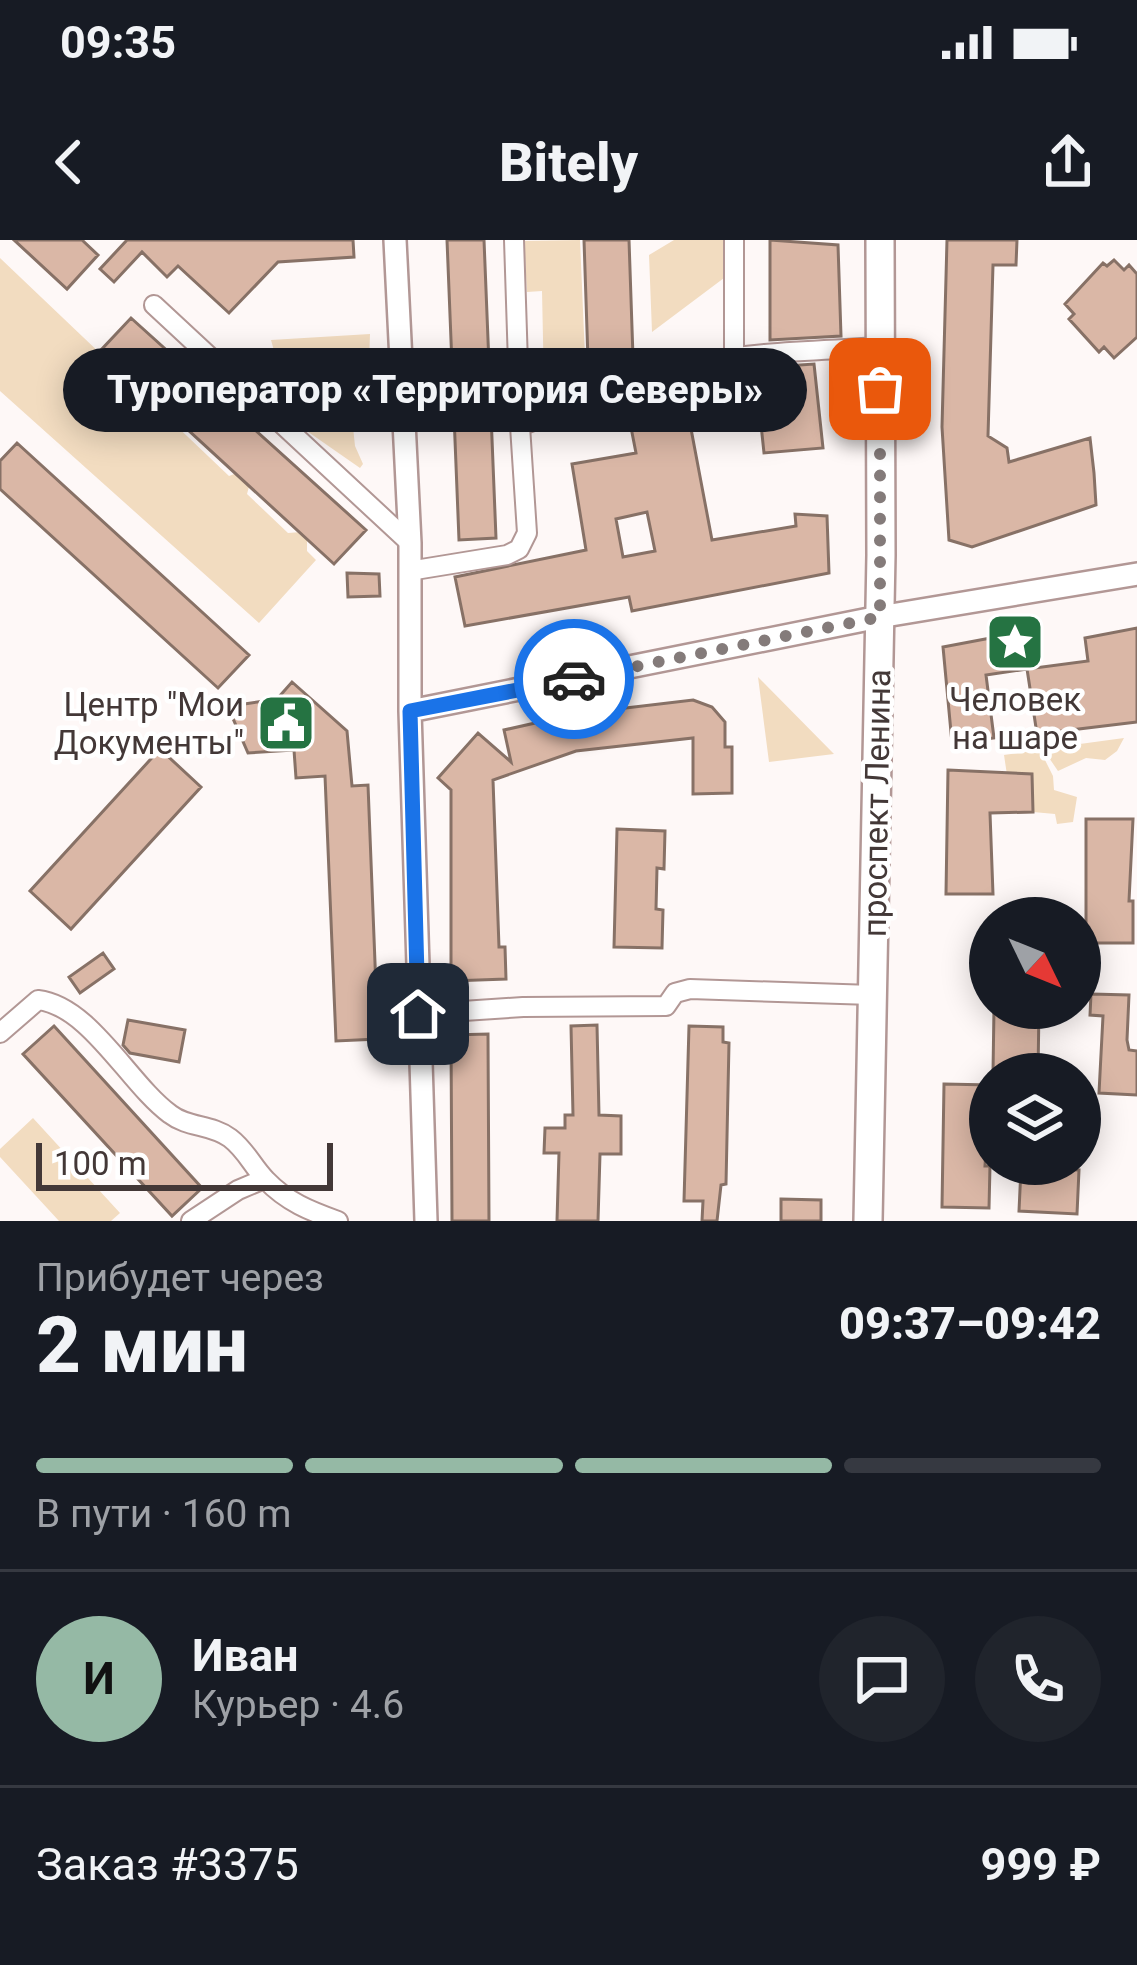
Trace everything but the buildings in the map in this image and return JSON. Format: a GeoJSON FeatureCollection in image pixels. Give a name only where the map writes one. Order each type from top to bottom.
{"type":"FeatureCollection","features":[{"type":"Feature","properties":{"kind":"main road","name":"проспект Ленина"},"geometry":{"type":"LineString","coordinates":[[868,1221],[880,617],[880,240]]}},
{"type":"Feature","properties":{"kind":"street"},"geometry":{"type":"LineString","coordinates":[[394,240],[410,543],[410,711],[425,1221]]}},
{"type":"Feature","properties":{"kind":"street"},"geometry":{"type":"LineString","coordinates":[[410,571],[507,556],[519,549],[526,532],[514,240]]}},
{"type":"Feature","properties":{"kind":"street"},"geometry":{"type":"LineString","coordinates":[[734,240],[734,356]]}},
{"type":"Feature","properties":{"kind":"street"},"geometry":{"type":"LineString","coordinates":[[154,305],[410,543]]}},
{"type":"Feature","properties":{"kind":"street"},"geometry":{"type":"LineString","coordinates":[[520,426],[644,377],[734,356],[880,347]]}},
{"type":"Feature","properties":{"kind":"street"},"geometry":{"type":"LineString","coordinates":[[410,711],[880,617],[1137,574]]}},
{"type":"Feature","properties":{"kind":"street"},"geometry":{"type":"LineString","coordinates":[[418,1014],[523,1007],[666,1006],[675,993],[690,989],[872,995]]}},
{"type":"Feature","properties":{"kind":"street"},"geometry":{"type":"LineString","coordinates":[[0,1033],[38,1000],[55,1002],[170,1114],[229,1137],[295,1214],[338,1221]]}},
{"type":"Feature","properties":{"kind":"street"},"geometry":{"type":"LineString","coordinates":[[190,1221],[264,1178]]}},
{"type":"Feature","properties":{"kind":"shaded area"},"geometry":{"type":"Polygon","coordinates":[[[580,240],[586,380],[544,387],[542,291],[527,292],[524,241],[580,240]]]}},
{"type":"Feature","properties":{"kind":"shaded area"},"geometry":{"type":"Polygon","coordinates":[[[674,240],[723,240],[724,278],[652,332],[649,255],[674,240]]]}},
{"type":"Feature","properties":{"kind":"shaded area"},"geometry":{"type":"Polygon","coordinates":[[[0,258],[229,476],[237,473],[250,483],[247,494],[288,533],[301,532],[307,538],[307,551],[316,560],[259,623],[0,391],[0,258]]]}},
{"type":"Feature","properties":{"kind":"shaded area"},"geometry":{"type":"Polygon","coordinates":[[[370,334],[369,363],[357,364],[353,370],[352,417],[360,468],[304,429],[271,340],[370,334]]]}},
{"type":"Feature","properties":{"kind":"shaded area"},"geometry":{"type":"Polygon","coordinates":[[[758,677],[834,754],[769,762],[758,677]]]}},
{"type":"Feature","properties":{"kind":"shaded area"},"geometry":{"type":"Polygon","coordinates":[[[1124,738],[1105,760],[1086,758],[1058,771],[1043,749],[1124,738]]]}},
{"type":"Feature","properties":{"kind":"shaded area"},"geometry":{"type":"Polygon","coordinates":[[[1040,750],[1053,776],[1054,790],[1077,797],[1073,822],[1057,824],[1055,814],[1033,812],[1007,775],[1004,755],[1040,750]]]}},
{"type":"Feature","properties":{"kind":"shaded area"},"geometry":{"type":"Polygon","coordinates":[[[33,1118],[120,1213],[111,1221],[59,1221],[0,1157],[0,1149],[33,1118]]]}},
{"type":"Feature","properties":{"kind":"way so far"},"geometry":{"type":"LineString","coordinates":[[574,679],[880,617],[880,389]]}},
{"type":"Feature","properties":{"kind":"place","name":"Туроператор «Территория Северы»"},"geometry":{"type":"Point","coordinates":[880,389]}},
{"type":"Feature","properties":{"kind":"place","name":"Человек на шаре"},"geometry":{"type":"Point","coordinates":[1015,642]}},
{"type":"Feature","properties":{"kind":"place","name":"Центр \"Мои Документы\""},"geometry":{"type":"Point","coordinates":[286,723]}},
{"type":"Feature","properties":{"kind":"route"},"geometry":{"type":"LineString","coordinates":[[418,1014],[410,711],[574,679]]}}]}
